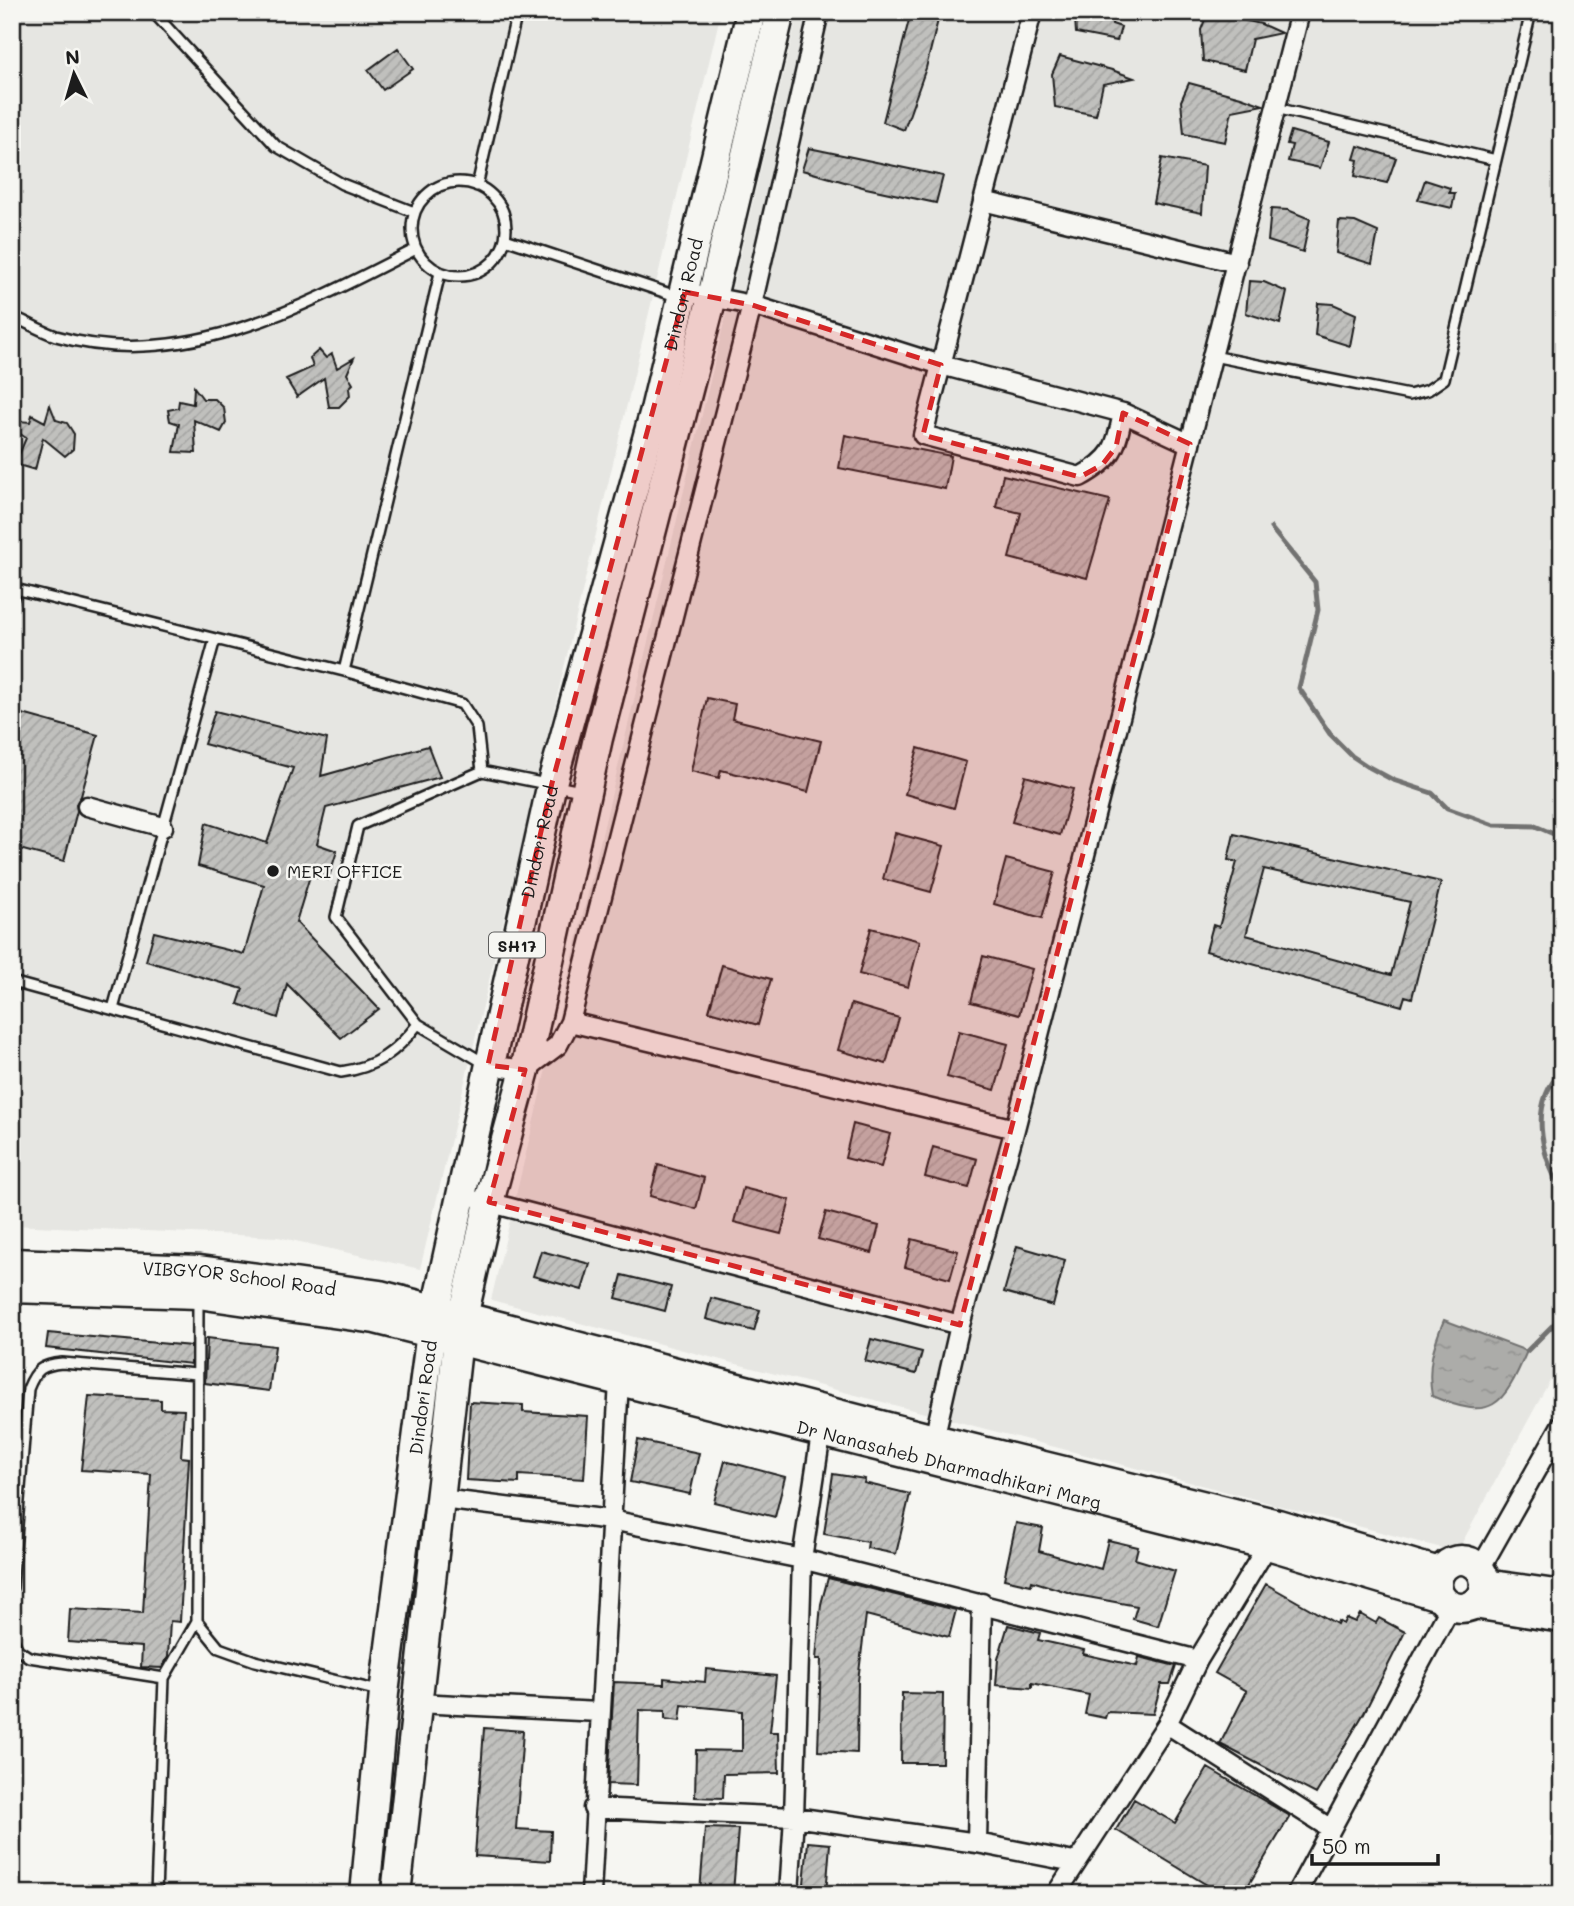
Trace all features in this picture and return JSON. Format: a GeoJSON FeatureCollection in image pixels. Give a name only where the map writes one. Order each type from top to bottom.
{"type":"FeatureCollection","features":[{"type":"Feature","properties":{"kind":"main road","name":"Dindori Road"},"geometry":{"type":"LineString","coordinates":[[365,1894],[384,1693],[433,1320],[488,1065],[532,884],[552,783],[693,296],[751,12]]}},
{"type":"Feature","properties":{"kind":"main road"},"geometry":{"type":"LineString","coordinates":[[396,1894],[461,1328],[489,1202],[525,1070],[586,792],[689,376],[693,296],[780,12]]}},
{"type":"Feature","properties":{"kind":"main road","name":"VIBGYOR School Road"},"geometry":{"type":"LineString","coordinates":[[12,1263],[199,1282],[375,1319],[433,1320],[461,1328]]}},
{"type":"Feature","properties":{"kind":"main road","name":"VIBGYOR School Road"},"geometry":{"type":"LineString","coordinates":[[12,1288],[199,1282]]}},
{"type":"Feature","properties":{"kind":"main road","name":"Dr Nanasaheb Dharmadhikari Marg"},"geometry":{"type":"LineString","coordinates":[[461,1328],[620,1381],[821,1434],[932,1450],[1278,1524],[1462,1589],[1562,1618]]}},
{"type":"Feature","properties":{"kind":"main road","name":"Dr Nanasaheb Dharmadhikari Marg"},"geometry":{"type":"LineString","coordinates":[[461,1328],[932,1450],[1268,1545],[1462,1589],[1562,1595]]}},
{"type":"Feature","properties":{"kind":"street"},"geometry":{"type":"LineString","coordinates":[[488,1065],[525,1070],[558,1045],[570,1022],[752,305],[819,12]]}},
{"type":"Feature","properties":{"kind":"street"},"geometry":{"type":"LineString","coordinates":[[1032,12],[923,435],[1080,477],[1102,465],[1116,447],[1123,412]]}},
{"type":"Feature","properties":{"kind":"street"},"geometry":{"type":"LineString","coordinates":[[932,1450],[960,1325],[1015,1129],[1300,12]]}},
{"type":"Feature","properties":{"kind":"street"},"geometry":{"type":"LineString","coordinates":[[983,201],[1237,264]]}},
{"type":"Feature","properties":{"kind":"street"},"geometry":{"type":"LineString","coordinates":[[693,296],[752,305],[941,365],[1123,412],[1190,444]]}},
{"type":"Feature","properties":{"kind":"street"},"geometry":{"type":"LineString","coordinates":[[88,806],[163,827]]}},
{"type":"Feature","properties":{"kind":"street"},"geometry":{"type":"LineString","coordinates":[[570,1022],[1015,1129]]}},
{"type":"Feature","properties":{"kind":"street"},"geometry":{"type":"LineString","coordinates":[[460,1194],[960,1325]]}},
{"type":"Feature","properties":{"kind":"street"},"geometry":{"type":"LineString","coordinates":[[591,1894],[593,1808],[620,1381]]}},
{"type":"Feature","properties":{"kind":"street"},"geometry":{"type":"LineString","coordinates":[[1296,1894],[1462,1589],[1562,1424]]}},
{"type":"Feature","properties":{"kind":"street"},"geometry":{"type":"LineString","coordinates":[[789,1894],[802,1559],[821,1434]]}},
{"type":"Feature","properties":{"kind":"street"},"geometry":{"type":"LineString","coordinates":[[441,1499],[611,1520],[802,1559],[1198,1660]]}},
{"type":"Feature","properties":{"kind":"street"},"geometry":{"type":"LineString","coordinates":[[1056,1894],[1074,1862],[1167,1724],[1198,1660],[1268,1545]]}},
{"type":"Feature","properties":{"kind":"street"},"geometry":{"type":"LineString","coordinates":[[977,1843],[982,1603]]}},
{"type":"Feature","properties":{"kind":"street"},"geometry":{"type":"LineString","coordinates":[[417,1703],[599,1712]]}},
{"type":"Feature","properties":{"kind":"street"},"geometry":{"type":"LineString","coordinates":[[1167,1724],[1331,1829]]}},
{"type":"Feature","properties":{"kind":"street"},"geometry":{"type":"LineString","coordinates":[[593,1808],[794,1817],[977,1843],[1074,1862]]}},
{"type":"Feature","properties":{"kind":"lane"},"geometry":{"type":"LineString","coordinates":[[153,12],[276,146],[342,184],[414,212]]}},
{"type":"Feature","properties":{"kind":"lane"},"geometry":{"type":"LineString","coordinates":[[477,186],[517,12]]}},
{"type":"Feature","properties":{"kind":"lane"},"geometry":{"type":"LineString","coordinates":[[1213,356],[1409,395],[1428,390],[1444,379],[1531,12]]}},
{"type":"Feature","properties":{"kind":"lane"},"geometry":{"type":"LineString","coordinates":[[1276,108],[1496,160]]}},
{"type":"Feature","properties":{"kind":"lane"},"geometry":{"type":"LineString","coordinates":[[447,183],[477,186],[492,195],[501,207],[506,224],[505,239],[491,263],[478,272],[461,276],[440,273],[423,261],[416,249],[411,234],[414,212],[432,190],[447,183]]}},
{"type":"Feature","properties":{"kind":"lane"},"geometry":{"type":"LineString","coordinates":[[505,239],[693,296]]}},
{"type":"Feature","properties":{"kind":"lane"},"geometry":{"type":"LineString","coordinates":[[12,316],[55,335],[98,344],[172,343],[222,335],[309,304],[416,249]]}},
{"type":"Feature","properties":{"kind":"lane"},"geometry":{"type":"LineString","coordinates":[[344,671],[440,273]]}},
{"type":"Feature","properties":{"kind":"lane"},"geometry":{"type":"LineString","coordinates":[[12,601],[14,589],[344,671],[462,704],[477,727],[482,771]]}},
{"type":"Feature","properties":{"kind":"lane"},"geometry":{"type":"LineString","coordinates":[[113,1009],[215,639]]}},
{"type":"Feature","properties":{"kind":"lane"},"geometry":{"type":"LineString","coordinates":[[488,1065],[418,1024],[336,917],[358,827],[482,771],[586,792]]}},
{"type":"Feature","properties":{"kind":"lane"},"geometry":{"type":"LineString","coordinates":[[12,982],[341,1072],[375,1065],[401,1047],[418,1024]]}},
{"type":"Feature","properties":{"kind":"lane"},"geometry":{"type":"LineString","coordinates":[[156,1894],[164,1678],[197,1621],[199,1282]]}},
{"type":"Feature","properties":{"kind":"lane"},"geometry":{"type":"LineString","coordinates":[[12,1588],[28,1389],[34,1374],[42,1365],[62,1363],[197,1374]]}},
{"type":"Feature","properties":{"kind":"lane"},"geometry":{"type":"LineString","coordinates":[[197,1621],[219,1648],[255,1661],[384,1693]]}},
{"type":"Feature","properties":{"kind":"lane"},"geometry":{"type":"LineString","coordinates":[[12,1638],[18,1650],[29,1657],[164,1678]]}},
{"type":"Feature","properties":{"kind":"highlighted area"},"geometry":{"type":"Polygon","coordinates":[[[685,292],[752,305],[941,365],[923,435],[1080,477],[1102,465],[1116,447],[1123,413],[1190,444],[960,1325],[489,1202],[525,1070],[488,1065],[552,783],[685,292]]]}},
{"type":"Feature","properties":{"kind":"shaded area"},"geometry":{"type":"Polygon","coordinates":[[[12,12],[721,12],[420,1269],[278,1237],[12,1225],[12,12]]]}},
{"type":"Feature","properties":{"kind":"shaded area"},"geometry":{"type":"Polygon","coordinates":[[[798,12],[1562,12],[1562,1358],[1457,1552],[491,1300],[798,12]]]}},
{"type":"Feature","properties":{"kind":"water"},"geometry":{"type":"Polygon","coordinates":[[[1444,1320],[1527,1351],[1510,1385],[1493,1404],[1482,1408],[1469,1408],[1432,1396],[1432,1357],[1444,1320]]]}},
{"type":"Feature","properties":{"kind":"building"},"geometry":{"type":"Polygon","coordinates":[[[911,12],[940,12],[926,68],[904,130],[883,122],[911,12]]]}},
{"type":"Feature","properties":{"kind":"building"},"geometry":{"type":"Polygon","coordinates":[[[1093,12],[1113,12],[1112,24],[1121,27],[1117,41],[1076,33],[1075,18],[1092,21],[1093,12]]]}},
{"type":"Feature","properties":{"kind":"building"},"geometry":{"type":"Polygon","coordinates":[[[1208,12],[1261,24],[1281,33],[1252,39],[1245,70],[1203,61],[1201,30],[1208,12]]]}},
{"type":"Feature","properties":{"kind":"building"},"geometry":{"type":"Polygon","coordinates":[[[398,48],[413,69],[383,90],[368,70],[398,48]]]}},
{"type":"Feature","properties":{"kind":"building"},"geometry":{"type":"Polygon","coordinates":[[[1060,56],[1134,78],[1103,84],[1096,115],[1055,107],[1052,74],[1060,56]]]}},
{"type":"Feature","properties":{"kind":"building"},"geometry":{"type":"Polygon","coordinates":[[[1189,83],[1263,105],[1232,111],[1225,142],[1184,134],[1181,101],[1189,83]]]}},
{"type":"Feature","properties":{"kind":"building"},"geometry":{"type":"Polygon","coordinates":[[[1291,131],[1329,142],[1320,168],[1288,161],[1292,145],[1287,144],[1291,131]]]}},
{"type":"Feature","properties":{"kind":"building"},"geometry":{"type":"Polygon","coordinates":[[[1358,146],[1396,158],[1387,183],[1355,176],[1358,160],[1354,159],[1358,146]]]}},
{"type":"Feature","properties":{"kind":"building"},"geometry":{"type":"Polygon","coordinates":[[[809,148],[943,176],[936,203],[866,188],[802,170],[809,148]]]}},
{"type":"Feature","properties":{"kind":"building"},"geometry":{"type":"Polygon","coordinates":[[[1162,158],[1205,166],[1202,213],[1153,203],[1162,158]]]}},
{"type":"Feature","properties":{"kind":"building"},"geometry":{"type":"Polygon","coordinates":[[[1425,180],[1450,188],[1449,193],[1455,193],[1452,208],[1418,200],[1425,180]]]}},
{"type":"Feature","properties":{"kind":"building"},"geometry":{"type":"Polygon","coordinates":[[[1271,209],[1288,210],[1310,219],[1303,252],[1268,241],[1271,209]]]}},
{"type":"Feature","properties":{"kind":"building"},"geometry":{"type":"Polygon","coordinates":[[[1339,221],[1355,222],[1378,232],[1372,264],[1336,253],[1339,221]]]}},
{"type":"Feature","properties":{"kind":"building"},"geometry":{"type":"Polygon","coordinates":[[[1249,281],[1264,282],[1287,292],[1280,324],[1246,313],[1249,281]]]}},
{"type":"Feature","properties":{"kind":"building"},"geometry":{"type":"Polygon","coordinates":[[[1318,303],[1333,304],[1356,314],[1350,346],[1315,335],[1318,303]]]}},
{"type":"Feature","properties":{"kind":"building"},"geometry":{"type":"Polygon","coordinates":[[[319,350],[326,358],[332,354],[337,368],[354,358],[347,374],[353,384],[349,388],[350,396],[339,407],[329,407],[324,378],[297,397],[286,379],[313,367],[310,358],[319,350]]]}},
{"type":"Feature","properties":{"kind":"building"},"geometry":{"type":"Polygon","coordinates":[[[194,387],[203,399],[215,399],[224,408],[226,423],[221,432],[194,420],[196,453],[174,452],[179,424],[170,421],[168,410],[178,408],[179,401],[193,404],[194,387]]]}},
{"type":"Feature","properties":{"kind":"building"},"geometry":{"type":"Polygon","coordinates":[[[50,405],[56,420],[67,423],[74,434],[73,449],[65,456],[43,438],[35,470],[15,464],[26,438],[19,433],[19,421],[30,422],[32,415],[45,422],[50,405]]]}},
{"type":"Feature","properties":{"kind":"building"},"geometry":{"type":"Polygon","coordinates":[[[845,435],[951,456],[945,489],[839,468],[845,435]]]}},
{"type":"Feature","properties":{"kind":"building"},"geometry":{"type":"Polygon","coordinates":[[[1003,475],[1110,500],[1087,578],[1009,558],[1021,513],[996,507],[1003,475]]]}},
{"type":"Feature","properties":{"kind":"building"},"geometry":{"type":"Polygon","coordinates":[[[707,698],[735,704],[732,719],[821,741],[808,792],[721,770],[719,778],[691,771],[707,698]]]}},
{"type":"Feature","properties":{"kind":"building"},"geometry":{"type":"Polygon","coordinates":[[[12,711],[98,735],[81,796],[76,804],[77,811],[64,861],[12,847],[12,711]]]}},
{"type":"Feature","properties":{"kind":"building","name":"MERI OFFICE"},"geometry":{"type":"Polygon","coordinates":[[[215,711],[327,739],[321,776],[428,746],[440,777],[326,808],[317,844],[337,851],[328,880],[310,876],[296,922],[379,1009],[341,1038],[287,984],[278,1018],[238,1004],[243,989],[146,961],[154,932],[244,954],[264,885],[198,866],[206,823],[267,843],[293,768],[204,744],[215,711]]]}},
{"type":"Feature","properties":{"kind":"building"},"geometry":{"type":"Polygon","coordinates":[[[918,748],[966,762],[954,808],[905,794],[918,748]]]}},
{"type":"Feature","properties":{"kind":"building"},"geometry":{"type":"Polygon","coordinates":[[[1025,776],[1073,789],[1060,835],[1012,822],[1025,776]]]}},
{"type":"Feature","properties":{"kind":"building"},"geometry":{"type":"Polygon","coordinates":[[[895,833],[944,846],[931,892],[883,879],[895,833]]]}},
{"type":"Feature","properties":{"kind":"building"},"geometry":{"type":"Polygon","coordinates":[[[1234,834],[1441,882],[1412,998],[1405,996],[1402,1006],[1206,951],[1213,925],[1219,927],[1237,862],[1228,860],[1234,834]],[[1264,869],[1246,935],[1391,975],[1410,902],[1264,869]]]}},
{"type":"Feature","properties":{"kind":"building"},"geometry":{"type":"Polygon","coordinates":[[[1006,859],[1055,872],[1042,918],[994,904],[1006,859]]]}},
{"type":"Feature","properties":{"kind":"building"},"geometry":{"type":"Polygon","coordinates":[[[871,928],[920,941],[908,987],[859,974],[871,928]]]}},
{"type":"Feature","properties":{"kind":"building"},"geometry":{"type":"Polygon","coordinates":[[[983,956],[1032,969],[1019,1015],[971,1002],[983,956]]]}},
{"type":"Feature","properties":{"kind":"building"},"geometry":{"type":"Polygon","coordinates":[[[722,965],[771,979],[758,1025],[709,1011],[722,965]]]}},
{"type":"Feature","properties":{"kind":"building"},"geometry":{"type":"Polygon","coordinates":[[[851,1004],[899,1018],[886,1064],[838,1050],[851,1004]]]}},
{"type":"Feature","properties":{"kind":"building"},"geometry":{"type":"Polygon","coordinates":[[[959,1031],[1008,1044],[995,1090],[947,1077],[959,1031]]]}},
{"type":"Feature","properties":{"kind":"building"},"geometry":{"type":"Polygon","coordinates":[[[853,1124],[890,1134],[881,1167],[845,1158],[853,1124]]]}},
{"type":"Feature","properties":{"kind":"building"},"geometry":{"type":"Polygon","coordinates":[[[933,1147],[977,1159],[969,1188],[925,1177],[933,1147]]]}},
{"type":"Feature","properties":{"kind":"building"},"geometry":{"type":"Polygon","coordinates":[[[658,1165],[704,1178],[696,1209],[650,1196],[658,1165]]]}},
{"type":"Feature","properties":{"kind":"building"},"geometry":{"type":"Polygon","coordinates":[[[743,1188],[790,1200],[781,1234],[734,1222],[743,1188]]]}},
{"type":"Feature","properties":{"kind":"building"},"geometry":{"type":"Polygon","coordinates":[[[826,1212],[879,1226],[872,1253],[818,1239],[826,1212]]]}},
{"type":"Feature","properties":{"kind":"building"},"geometry":{"type":"Polygon","coordinates":[[[912,1239],[958,1251],[950,1279],[905,1267],[912,1239]]]}},
{"type":"Feature","properties":{"kind":"building"},"geometry":{"type":"Polygon","coordinates":[[[1017,1246],[1065,1260],[1053,1306],[1004,1292],[1017,1246]]]}},
{"type":"Feature","properties":{"kind":"building"},"geometry":{"type":"Polygon","coordinates":[[[541,1251],[590,1264],[582,1290],[533,1276],[541,1251]]]}},
{"type":"Feature","properties":{"kind":"building"},"geometry":{"type":"Polygon","coordinates":[[[622,1275],[671,1287],[665,1311],[616,1298],[622,1275]]]}},
{"type":"Feature","properties":{"kind":"building"},"geometry":{"type":"Polygon","coordinates":[[[711,1298],[760,1310],[754,1331],[706,1319],[711,1298]]]}},
{"type":"Feature","properties":{"kind":"building"},"geometry":{"type":"Polygon","coordinates":[[[48,1333],[191,1346],[191,1364],[46,1348],[48,1333]]]}},
{"type":"Feature","properties":{"kind":"building"},"geometry":{"type":"Polygon","coordinates":[[[207,1338],[275,1346],[269,1391],[205,1383],[207,1338]]]}},
{"type":"Feature","properties":{"kind":"building"},"geometry":{"type":"Polygon","coordinates":[[[871,1339],[922,1352],[916,1374],[865,1361],[871,1339]]]}},
{"type":"Feature","properties":{"kind":"building"},"geometry":{"type":"Polygon","coordinates":[[[89,1396],[161,1400],[161,1409],[184,1410],[181,1457],[189,1458],[180,1622],[170,1621],[168,1657],[162,1668],[141,1667],[142,1647],[68,1642],[70,1609],[143,1613],[151,1474],[81,1470],[89,1396]]]}},
{"type":"Feature","properties":{"kind":"building"},"geometry":{"type":"Polygon","coordinates":[[[470,1402],[523,1405],[523,1412],[588,1416],[584,1479],[519,1475],[519,1483],[466,1480],[470,1402]]]}},
{"type":"Feature","properties":{"kind":"building"},"geometry":{"type":"Polygon","coordinates":[[[638,1440],[699,1453],[690,1494],[630,1482],[638,1440]]]}},
{"type":"Feature","properties":{"kind":"building"},"geometry":{"type":"Polygon","coordinates":[[[725,1461],[785,1477],[775,1517],[714,1502],[725,1461]]]}},
{"type":"Feature","properties":{"kind":"building"},"geometry":{"type":"Polygon","coordinates":[[[833,1474],[865,1479],[864,1483],[910,1494],[896,1554],[867,1548],[868,1542],[824,1534],[833,1474]]]}},
{"type":"Feature","properties":{"kind":"building"},"geometry":{"type":"Polygon","coordinates":[[[1016,1523],[1043,1528],[1039,1551],[1101,1569],[1108,1540],[1138,1547],[1135,1559],[1175,1571],[1158,1626],[1133,1619],[1137,1606],[1077,1595],[1032,1581],[1031,1585],[1004,1579],[1016,1523]]]}},
{"type":"Feature","properties":{"kind":"building"},"geometry":{"type":"Polygon","coordinates":[[[828,1578],[956,1610],[949,1637],[866,1615],[858,1681],[857,1753],[818,1751],[821,1659],[816,1659],[821,1604],[828,1578]]]}},
{"type":"Feature","properties":{"kind":"building"},"geometry":{"type":"Polygon","coordinates":[[[1266,1584],[1337,1624],[1338,1621],[1343,1624],[1346,1618],[1355,1622],[1360,1614],[1376,1623],[1379,1618],[1405,1632],[1364,1713],[1316,1794],[1220,1744],[1247,1691],[1215,1673],[1266,1584]]]}},
{"type":"Feature","properties":{"kind":"building"},"geometry":{"type":"Polygon","coordinates":[[[1008,1625],[1040,1633],[1038,1640],[1084,1650],[1083,1654],[1137,1666],[1139,1657],[1176,1666],[1170,1684],[1161,1684],[1153,1714],[1107,1712],[1105,1718],[1085,1714],[1089,1695],[1032,1683],[1032,1688],[996,1685],[998,1659],[1008,1625]]]}},
{"type":"Feature","properties":{"kind":"building"},"geometry":{"type":"Polygon","coordinates":[[[706,1669],[776,1676],[770,1732],[778,1732],[779,1773],[724,1774],[723,1798],[695,1797],[696,1750],[742,1751],[742,1711],[682,1705],[680,1721],[665,1719],[665,1711],[639,1710],[637,1785],[608,1784],[614,1682],[664,1684],[664,1678],[705,1682],[706,1669]]]}},
{"type":"Feature","properties":{"kind":"building"},"geometry":{"type":"Polygon","coordinates":[[[902,1693],[943,1694],[942,1763],[901,1763],[902,1693]]]}},
{"type":"Feature","properties":{"kind":"building"},"geometry":{"type":"Polygon","coordinates":[[[484,1728],[523,1731],[516,1829],[551,1831],[550,1861],[475,1856],[484,1728]]]}},
{"type":"Feature","properties":{"kind":"building"},"geometry":{"type":"Polygon","coordinates":[[[1208,1768],[1290,1816],[1243,1894],[1222,1894],[1116,1830],[1134,1799],[1175,1823],[1208,1768]]]}},
{"type":"Feature","properties":{"kind":"building"},"geometry":{"type":"Polygon","coordinates":[[[705,1828],[738,1829],[733,1893],[700,1892],[705,1828]]]}},
{"type":"Feature","properties":{"kind":"building"},"geometry":{"type":"Polygon","coordinates":[[[808,1842],[830,1844],[826,1894],[803,1894],[808,1842]]]}},
{"type":"Feature","properties":{"kind":"waterway"},"geometry":{"type":"LineString","coordinates":[[1271,528],[1315,582],[1318,610],[1299,688],[1330,734],[1352,756],[1367,766],[1393,780],[1432,793],[1447,808],[1494,825],[1535,826],[1556,835],[1562,856]]}},
{"type":"Feature","properties":{"kind":"waterway"},"geometry":{"type":"LineString","coordinates":[[1556,835],[1562,807]]}},
{"type":"Feature","properties":{"kind":"waterway"},"geometry":{"type":"LineString","coordinates":[[1562,1071],[1545,1098],[1541,1129],[1548,1161],[1562,1190]]}},
{"type":"Feature","properties":{"kind":"waterway"},"geometry":{"type":"LineString","coordinates":[[1527,1351],[1562,1316]]}},
{"type":"Feature","properties":{"kind":"place","name":"MERI OFFICE"},"geometry":{"type":"Point","coordinates":[273,871]}}]}
